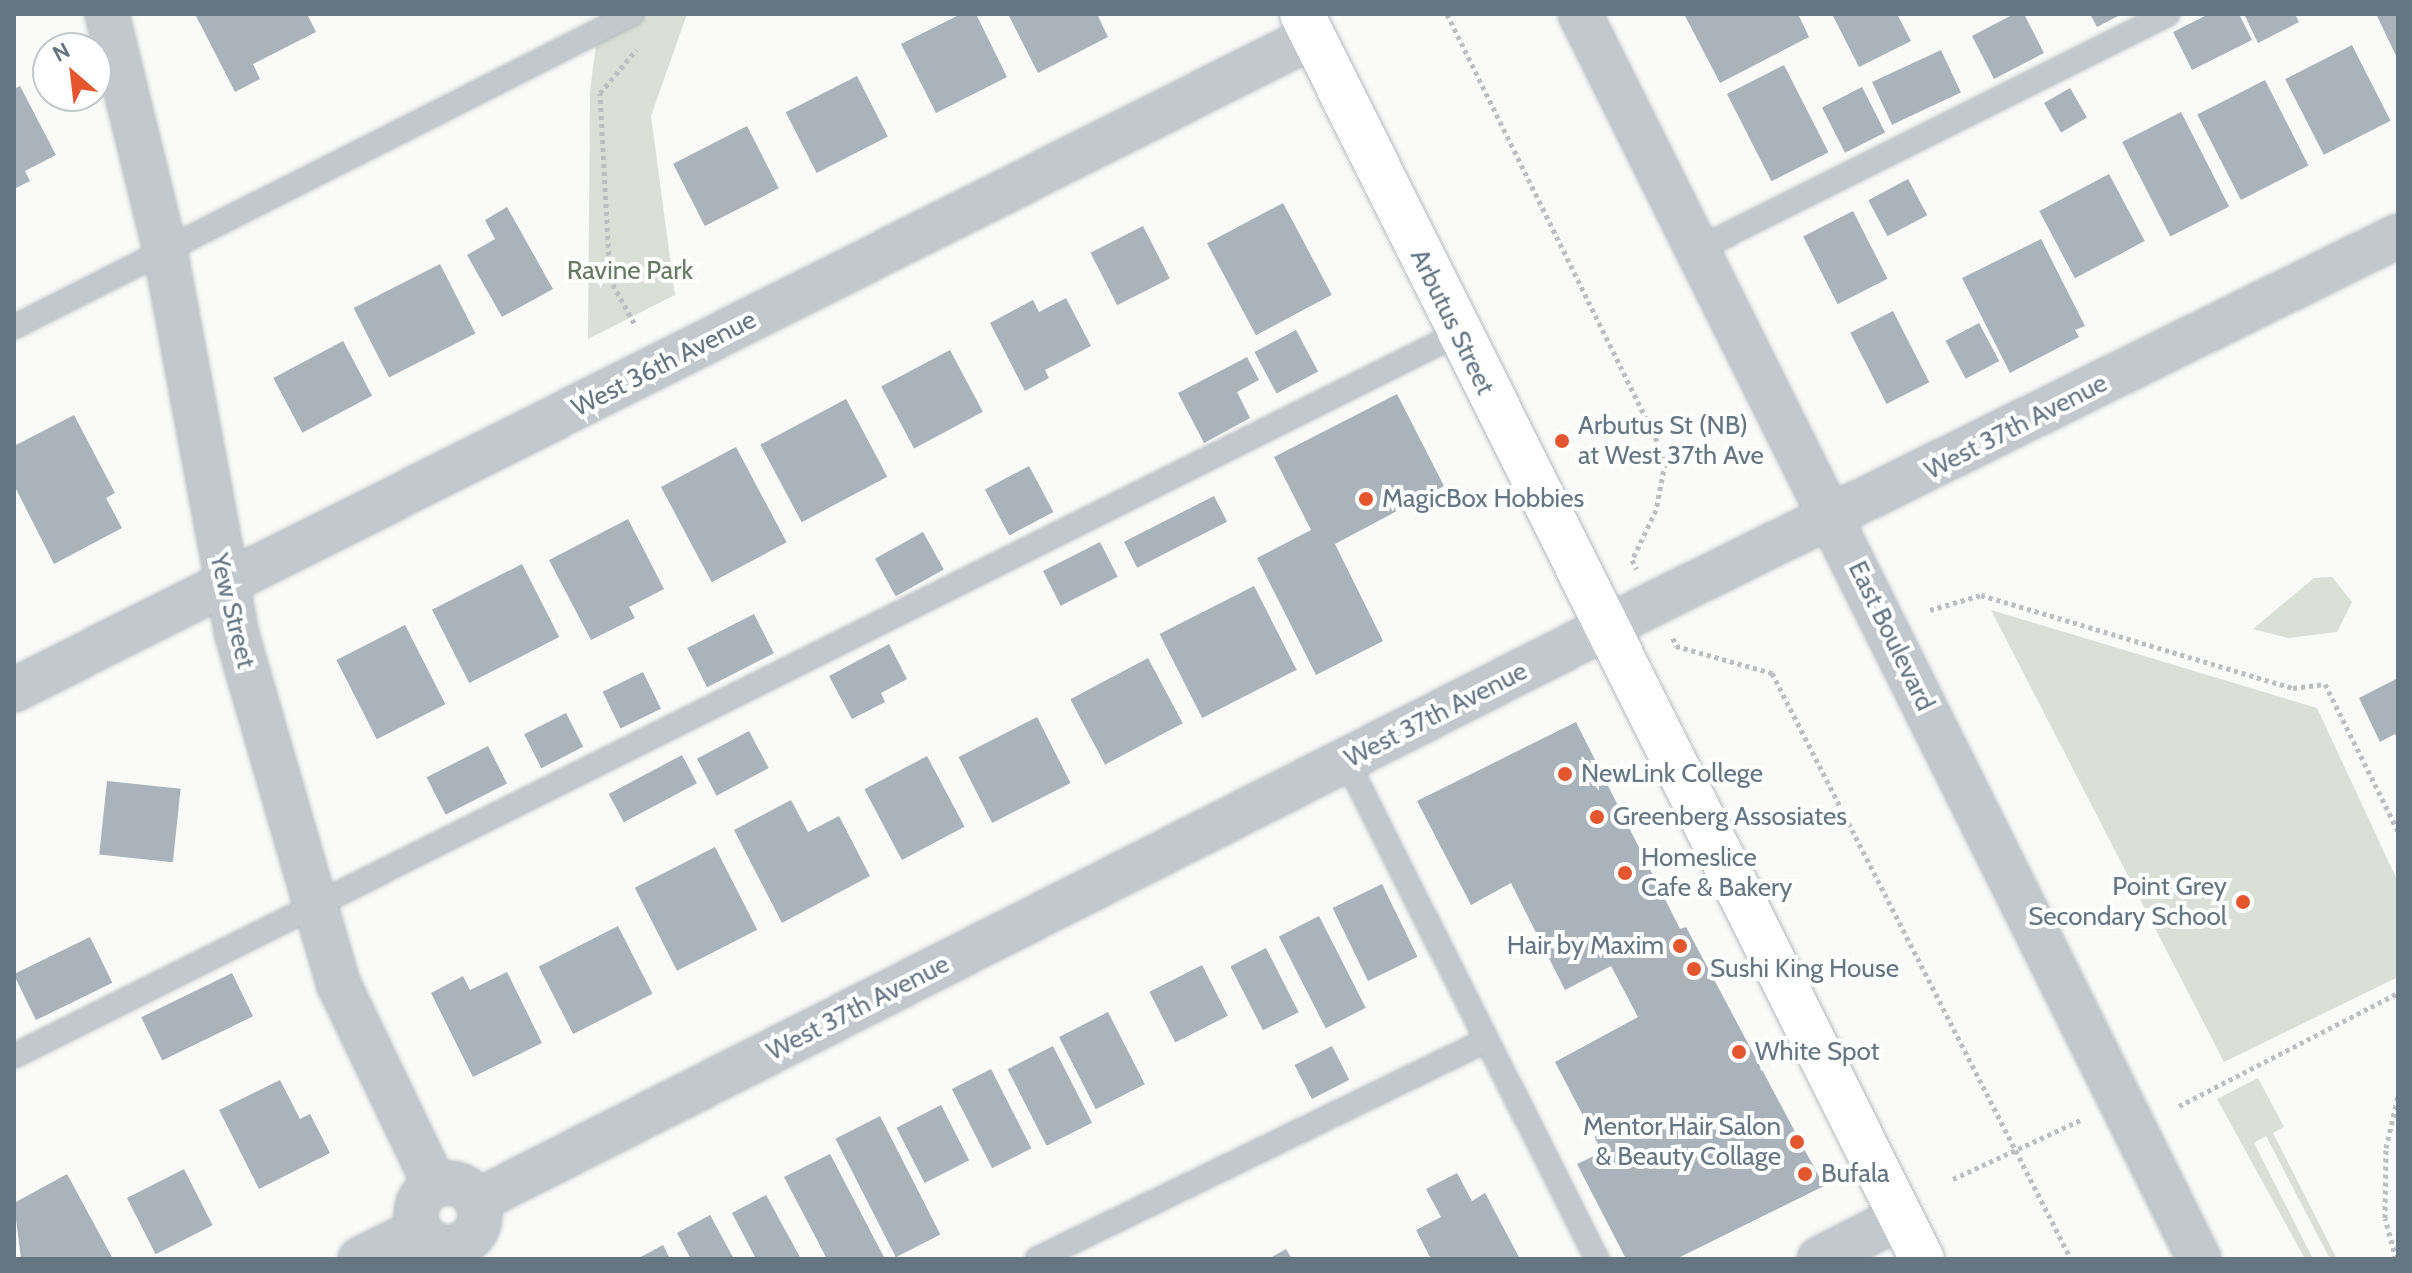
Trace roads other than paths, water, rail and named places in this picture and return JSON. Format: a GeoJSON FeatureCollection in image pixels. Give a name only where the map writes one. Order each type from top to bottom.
{"type":"FeatureCollection","features":[{"type":"Feature","properties":{"kind":"main road","name":"Arbutus Street"},"geometry":{"type":"LineString","coordinates":[[1308,25],[1604,629],[1922,1259]]}},
{"type":"Feature","properties":{"kind":"street","name":"Yew Street"},"geometry":{"type":"LineString","coordinates":[[107,14],[165,250],[225,586],[312,903],[339,985],[435,1185]]}},
{"type":"Feature","properties":{"kind":"street","name":"East Boulevard"},"geometry":{"type":"LineString","coordinates":[[1580,14],[1701,248],[2199,1259]]}},
{"type":"Feature","properties":{"kind":"street","name":"West 36th Avenue"},"geometry":{"type":"LineString","coordinates":[[14,690],[225,586],[1308,25]]}},
{"type":"Feature","properties":{"kind":"street","name":"West 37th Avenue"},"geometry":{"type":"LineString","coordinates":[[477,1201],[1604,629],[1834,518],[2398,236]]}},
{"type":"Feature","properties":{"kind":"street"},"geometry":{"type":"LineString","coordinates":[[435,1185],[460,1185],[477,1201],[479,1224],[470,1251],[440,1247],[419,1230],[418,1204],[435,1185]]}},
{"type":"Feature","properties":{"kind":"street"},"geometry":{"type":"LineString","coordinates":[[1819,1259],[1901,1217]]}},
{"type":"Feature","properties":{"kind":"street"},"geometry":{"type":"LineString","coordinates":[[360,1259],[419,1230]]}},
{"type":"Feature","properties":{"kind":"lane"},"geometry":{"type":"LineString","coordinates":[[14,327],[632,14]]}},
{"type":"Feature","properties":{"kind":"lane"},"geometry":{"type":"LineString","coordinates":[[1701,248],[2168,14]]}},
{"type":"Feature","properties":{"kind":"lane"},"geometry":{"type":"LineString","coordinates":[[14,1056],[312,903],[1458,334]]}},
{"type":"Feature","properties":{"kind":"lane"},"geometry":{"type":"LineString","coordinates":[[1346,760],[1597,1259]]}},
{"type":"Feature","properties":{"kind":"lane"},"geometry":{"type":"LineString","coordinates":[[1037,1259],[1487,1040]]}},
{"type":"Feature","properties":{"kind":"place","name":"Arbutus St (NB) at West 37th Ave"},"geometry":{"type":"Point","coordinates":[1562,441]}},
{"type":"Feature","properties":{"kind":"place","name":"MagicBox Hobbies"},"geometry":{"type":"Point","coordinates":[1366,499]}},
{"type":"Feature","properties":{"kind":"place","name":"NewLink College"},"geometry":{"type":"Point","coordinates":[1565,774]}},
{"type":"Feature","properties":{"kind":"place","name":"Greenberg Assosiates"},"geometry":{"type":"Point","coordinates":[1597,817]}},
{"type":"Feature","properties":{"kind":"place","name":"Homeslice Cafe & Bakery"},"geometry":{"type":"Point","coordinates":[1625,873]}},
{"type":"Feature","properties":{"kind":"place","name":"Point Grey Secondary School"},"geometry":{"type":"Point","coordinates":[2243,902]}},
{"type":"Feature","properties":{"kind":"place","name":"Hair by Maxim"},"geometry":{"type":"Point","coordinates":[1680,946]}},
{"type":"Feature","properties":{"kind":"place","name":"Sushi King House"},"geometry":{"type":"Point","coordinates":[1694,969]}},
{"type":"Feature","properties":{"kind":"place","name":"White Spot"},"geometry":{"type":"Point","coordinates":[1739,1052]}},
{"type":"Feature","properties":{"kind":"place","name":"Mentor Hair Salon & Beauty Collage"},"geometry":{"type":"Point","coordinates":[1797,1142]}},
{"type":"Feature","properties":{"kind":"place","name":"Bufala"},"geometry":{"type":"Point","coordinates":[1805,1174]}},
{"type":"Feature","properties":{"kind":"park label","name":"Ravine Park"},"geometry":{"type":"Point","coordinates":[630,271]}}]}
